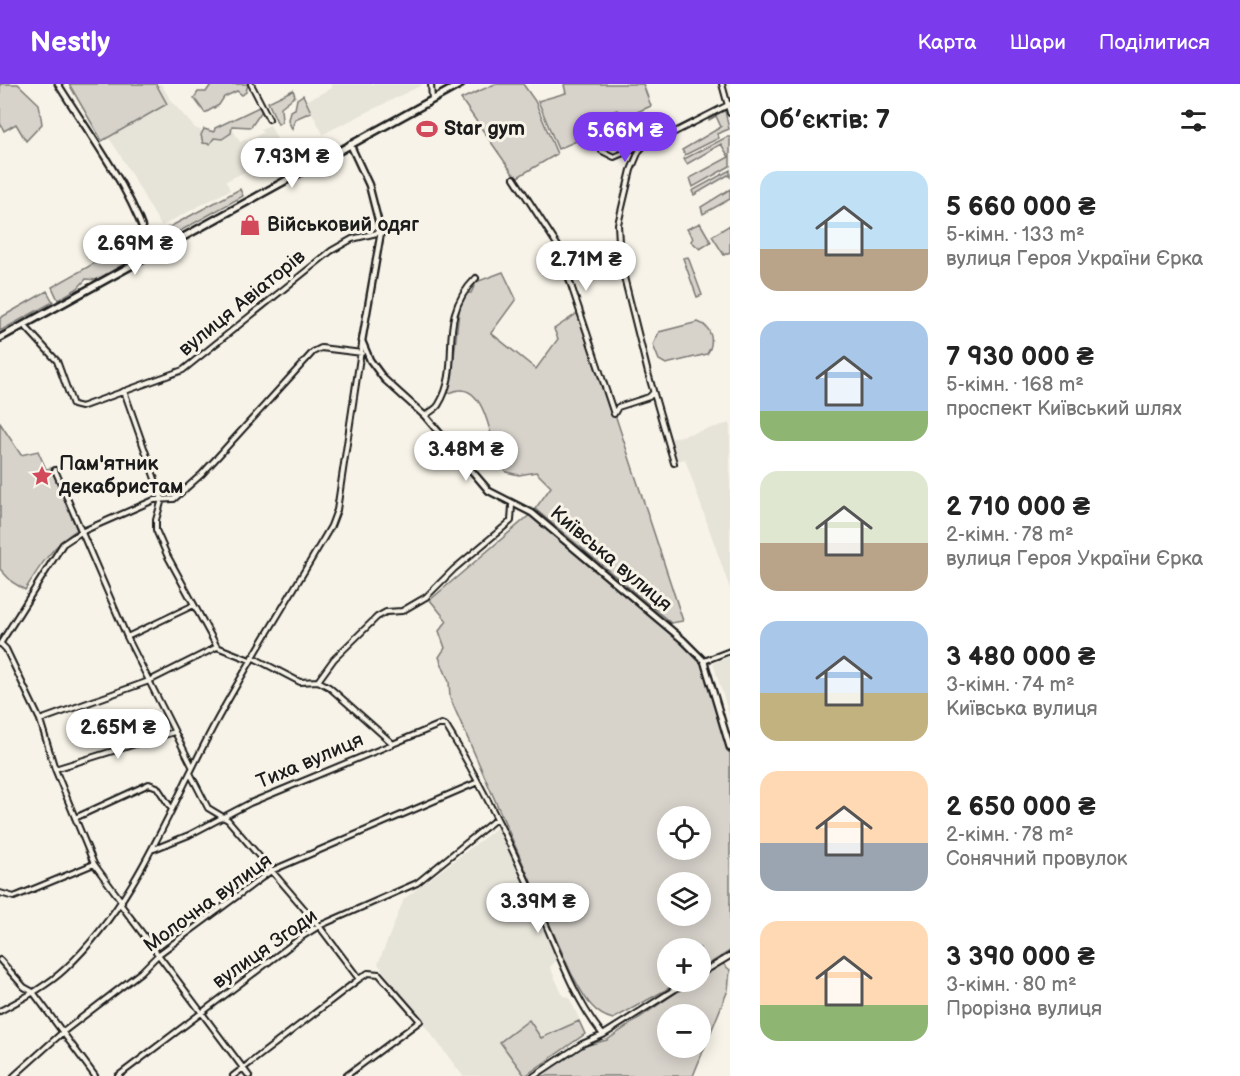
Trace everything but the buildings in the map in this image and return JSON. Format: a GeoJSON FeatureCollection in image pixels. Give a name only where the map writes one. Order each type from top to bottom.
{"type":"FeatureCollection","features":[{"type":"Feature","properties":{"kind":"main road"},"geometry":{"type":"LineString","coordinates":[[0,338],[461,84]]}},
{"type":"Feature","properties":{"kind":"street"},"geometry":{"type":"LineString","coordinates":[[58,84],[107,159],[141,220],[151,253]]}},
{"type":"Feature","properties":{"kind":"street"},"geometry":{"type":"LineString","coordinates":[[251,84],[269,119]]}},
{"type":"Feature","properties":{"kind":"street"},"geometry":{"type":"LineString","coordinates":[[431,84],[432,100]]}},
{"type":"Feature","properties":{"kind":"street"},"geometry":{"type":"LineString","coordinates":[[722,84],[730,113]]}},
{"type":"Feature","properties":{"kind":"street"},"geometry":{"type":"LineString","coordinates":[[602,152],[614,157],[673,133],[729,104]]}},
{"type":"Feature","properties":{"kind":"street"},"geometry":{"type":"LineString","coordinates":[[647,142],[639,151],[631,170],[618,224],[618,254],[653,392],[674,463]]}},
{"type":"Feature","properties":{"kind":"street"},"geometry":{"type":"LineString","coordinates":[[0,1011],[65,970],[121,903],[154,849],[192,766],[251,658],[296,587],[334,518],[381,232],[369,185],[350,144]]}},
{"type":"Feature","properties":{"kind":"street"},"geometry":{"type":"LineString","coordinates":[[514,178],[550,231],[562,255],[614,414],[618,407],[649,396],[653,392]]}},
{"type":"Feature","properties":{"kind":"street","name":"вулиця Авіаторів"},"geometry":{"type":"LineString","coordinates":[[24,325],[57,361],[73,405],[81,407],[183,369],[331,250],[352,239],[381,232]]}},
{"type":"Feature","properties":{"kind":"street"},"geometry":{"type":"LineString","coordinates":[[425,416],[439,406],[449,373],[452,327],[457,301],[476,278]]}},
{"type":"Feature","properties":{"kind":"street","name":"Київська вулиця"},"geometry":{"type":"LineString","coordinates":[[362,341],[370,360],[384,379],[425,416],[489,491],[512,505],[532,513],[675,633],[704,661],[730,748]]}},
{"type":"Feature","properties":{"kind":"street"},"geometry":{"type":"LineString","coordinates":[[249,1076],[94,864],[56,769],[40,720],[6,649],[1,644],[43,572],[63,544],[81,532],[162,499],[174,499],[202,474],[313,352],[321,348],[362,353]]}},
{"type":"Feature","properties":{"kind":"street"},"geometry":{"type":"LineString","coordinates":[[124,391],[162,499],[156,520],[156,530],[217,646],[251,658]]}},
{"type":"Feature","properties":{"kind":"street"},"geometry":{"type":"LineString","coordinates":[[55,470],[127,637],[192,766]]}},
{"type":"Feature","properties":{"kind":"street"},"geometry":{"type":"LineString","coordinates":[[318,681],[342,651],[376,617],[386,612],[402,611],[426,597],[454,569],[511,521],[512,505]]}},
{"type":"Feature","properties":{"kind":"street"},"geometry":{"type":"LineString","coordinates":[[127,637],[194,605]]}},
{"type":"Feature","properties":{"kind":"street"},"geometry":{"type":"LineString","coordinates":[[40,720],[149,681],[217,646]]}},
{"type":"Feature","properties":{"kind":"street"},"geometry":{"type":"LineString","coordinates":[[704,661],[730,651]]}},
{"type":"Feature","properties":{"kind":"street","name":"Тиха вулиця"},"geometry":{"type":"LineString","coordinates":[[154,849],[250,802],[392,743],[336,693],[318,681],[300,682],[251,658]]}},
{"type":"Feature","properties":{"kind":"street"},"geometry":{"type":"LineString","coordinates":[[392,743],[435,724],[446,726],[478,782],[534,897],[571,987],[603,1035]]}},
{"type":"Feature","properties":{"kind":"street"},"geometry":{"type":"LineString","coordinates":[[56,769],[174,732]]}},
{"type":"Feature","properties":{"kind":"street"},"geometry":{"type":"LineString","coordinates":[[190,773],[201,799],[221,818],[228,820],[319,926],[359,979]]}},
{"type":"Feature","properties":{"kind":"street","name":"Молочна вулиця"},"geometry":{"type":"LineString","coordinates":[[14,1076],[63,1032],[141,972],[159,954],[271,871],[478,782]]}},
{"type":"Feature","properties":{"kind":"street"},"geometry":{"type":"LineString","coordinates":[[75,818],[149,784],[157,787],[171,808]]}},
{"type":"Feature","properties":{"kind":"street","name":"вулиця Згоди"},"geometry":{"type":"LineString","coordinates":[[118,1076],[319,926],[417,883],[496,819]]}},
{"type":"Feature","properties":{"kind":"street"},"geometry":{"type":"LineString","coordinates":[[0,893],[14,897],[94,864]]}},
{"type":"Feature","properties":{"kind":"street"},"geometry":{"type":"LineString","coordinates":[[711,967],[730,956]]}},
{"type":"Feature","properties":{"kind":"street"},"geometry":{"type":"LineString","coordinates":[[0,960],[24,987],[33,992],[95,1076]]}},
{"type":"Feature","properties":{"kind":"street"},"geometry":{"type":"LineString","coordinates":[[233,1076],[359,979],[368,973],[379,974],[420,1021],[346,1076]]}},
{"type":"Feature","properties":{"kind":"street"},"geometry":{"type":"LineString","coordinates":[[534,1076],[582,1044],[603,1035],[671,992]]}},
{"type":"Feature","properties":{"kind":"shaded area"},"geometry":{"type":"Polygon","coordinates":[[[0,84],[18,84],[39,104],[42,124],[26,141],[16,124],[4,131],[0,123],[0,84]]]}},
{"type":"Feature","properties":{"kind":"shaded area"},"geometry":{"type":"Polygon","coordinates":[[[69,84],[161,84],[172,102],[195,128],[218,138],[233,130],[240,142],[263,133],[261,129],[270,125],[284,153],[226,181],[230,190],[161,226],[119,153],[109,138],[102,141],[69,84]]]}},
{"type":"Feature","properties":{"kind":"shaded area"},"geometry":{"type":"Polygon","coordinates":[[[69,84],[156,84],[167,104],[102,141],[69,84]]]}},
{"type":"Feature","properties":{"kind":"shaded area"},"geometry":{"type":"Polygon","coordinates":[[[248,84],[246,92],[242,95],[237,91],[224,97],[219,105],[205,113],[194,98],[198,92],[206,92],[210,86],[248,84]]]}},
{"type":"Feature","properties":{"kind":"shaded area"},"geometry":{"type":"Polygon","coordinates":[[[331,84],[422,85],[323,134],[306,101],[332,88],[331,84]]]}},
{"type":"Feature","properties":{"kind":"shaded area"},"geometry":{"type":"Polygon","coordinates":[[[495,84],[523,84],[535,101],[557,154],[516,178],[461,99],[495,84]]]}},
{"type":"Feature","properties":{"kind":"shaded area"},"geometry":{"type":"Polygon","coordinates":[[[643,84],[651,106],[621,119],[617,110],[598,117],[602,130],[558,149],[538,101],[566,93],[564,85],[643,84]]]}},
{"type":"Feature","properties":{"kind":"shaded area"},"geometry":{"type":"Polygon","coordinates":[[[293,90],[295,96],[281,107],[282,121],[278,124],[268,102],[293,90]]]}},
{"type":"Feature","properties":{"kind":"shaded area"},"geometry":{"type":"Polygon","coordinates":[[[303,95],[311,112],[295,119],[292,129],[288,120],[290,111],[295,109],[297,99],[303,95]]]}},
{"type":"Feature","properties":{"kind":"shaded area"},"geometry":{"type":"Polygon","coordinates":[[[259,107],[262,111],[251,127],[232,126],[231,133],[222,139],[214,138],[210,144],[203,143],[201,135],[204,129],[214,132],[215,128],[259,107]]]}},
{"type":"Feature","properties":{"kind":"shaded area"},"geometry":{"type":"Polygon","coordinates":[[[721,110],[725,111],[729,129],[717,134],[719,138],[685,155],[682,150],[721,127],[716,116],[709,120],[707,117],[721,110]]]}},
{"type":"Feature","properties":{"kind":"shaded area"},"geometry":{"type":"Polygon","coordinates":[[[730,137],[730,166],[693,187],[690,178],[729,157],[721,144],[687,164],[684,159],[730,137]]]}},
{"type":"Feature","properties":{"kind":"shaded area"},"geometry":{"type":"Polygon","coordinates":[[[730,170],[730,177],[728,175],[694,195],[692,191],[730,170]]]}},
{"type":"Feature","properties":{"kind":"shaded area"},"geometry":{"type":"Polygon","coordinates":[[[240,189],[243,196],[155,245],[152,242],[151,237],[240,189]]]}},
{"type":"Feature","properties":{"kind":"shaded area"},"geometry":{"type":"Polygon","coordinates":[[[730,189],[730,199],[703,214],[701,207],[730,189]]]}},
{"type":"Feature","properties":{"kind":"shaded area"},"geometry":{"type":"Polygon","coordinates":[[[700,223],[711,242],[700,249],[691,241],[693,238],[687,229],[700,223]]]}},
{"type":"Feature","properties":{"kind":"shaded area"},"geometry":{"type":"Polygon","coordinates":[[[730,225],[730,252],[724,255],[712,236],[730,225]]]}},
{"type":"Feature","properties":{"kind":"shaded area"},"geometry":{"type":"Polygon","coordinates":[[[143,236],[146,248],[143,253],[96,280],[86,279],[78,288],[58,300],[52,287],[143,236]]]}},
{"type":"Feature","properties":{"kind":"shaded area"},"geometry":{"type":"Polygon","coordinates":[[[688,257],[702,295],[697,297],[683,258],[688,257]]]}},
{"type":"Feature","properties":{"kind":"shaded area"},"geometry":{"type":"Polygon","coordinates":[[[503,272],[516,299],[491,333],[536,369],[558,339],[554,329],[581,311],[683,621],[671,623],[535,509],[551,487],[536,472],[519,475],[506,472],[498,458],[486,416],[475,398],[469,392],[460,390],[446,394],[452,375],[460,302],[466,293],[471,293],[476,282],[503,272]]]}},
{"type":"Feature","properties":{"kind":"shaded area"},"geometry":{"type":"Polygon","coordinates":[[[47,291],[53,302],[0,331],[0,318],[47,291]]]}},
{"type":"Feature","properties":{"kind":"shaded area"},"geometry":{"type":"Polygon","coordinates":[[[698,322],[706,327],[711,335],[711,345],[707,354],[666,364],[659,360],[653,345],[659,332],[698,322]]]}},
{"type":"Feature","properties":{"kind":"shaded area"},"geometry":{"type":"Polygon","coordinates":[[[0,423],[21,455],[38,451],[46,469],[51,468],[77,530],[54,549],[25,590],[12,582],[0,569],[0,423]]]}},
{"type":"Feature","properties":{"kind":"shaded area"},"geometry":{"type":"Polygon","coordinates":[[[730,423],[730,589],[685,459],[676,461],[670,439],[730,423]]]}},
{"type":"Feature","properties":{"kind":"shaded area"},"geometry":{"type":"Polygon","coordinates":[[[532,513],[704,661],[730,754],[730,951],[711,963],[711,938],[657,938],[657,992],[662,992],[613,1019],[593,1008],[572,975],[450,698],[449,682],[439,657],[445,648],[439,631],[447,621],[430,600],[532,513]]]}},
{"type":"Feature","properties":{"kind":"shaded area"},"geometry":{"type":"Polygon","coordinates":[[[730,656],[730,718],[713,663],[730,656]]]}},
{"type":"Feature","properties":{"kind":"shaded area"},"geometry":{"type":"Polygon","coordinates":[[[498,827],[558,959],[550,967],[563,996],[569,997],[586,1034],[528,1076],[463,1076],[378,964],[404,899],[498,827]]]}},
{"type":"Feature","properties":{"kind":"shaded area"},"geometry":{"type":"Polygon","coordinates":[[[722,963],[730,970],[728,990],[711,1032],[711,1004],[659,1004],[677,992],[711,992],[711,970],[722,963]]]}},
{"type":"Feature","properties":{"kind":"shaded area"},"geometry":{"type":"Polygon","coordinates":[[[657,1006],[657,1058],[700,1058],[693,1076],[539,1076],[584,1046],[607,1040],[657,1006]]]}},
{"type":"Feature","properties":{"kind":"shaded area"},"geometry":{"type":"Polygon","coordinates":[[[529,1020],[541,1038],[579,1021],[585,1034],[525,1076],[500,1042],[529,1020]]]}},
{"type":"Feature","properties":{"kind":"place","name":"Star gym"},"geometry":{"type":"Point","coordinates":[427,129]}},
{"type":"Feature","properties":{"kind":"place","name":"Військовий одяг"},"geometry":{"type":"Point","coordinates":[250,225]}},
{"type":"Feature","properties":{"kind":"place","name":"Пам'ятник декабристам"},"geometry":{"type":"Point","coordinates":[42,476]}}]}
